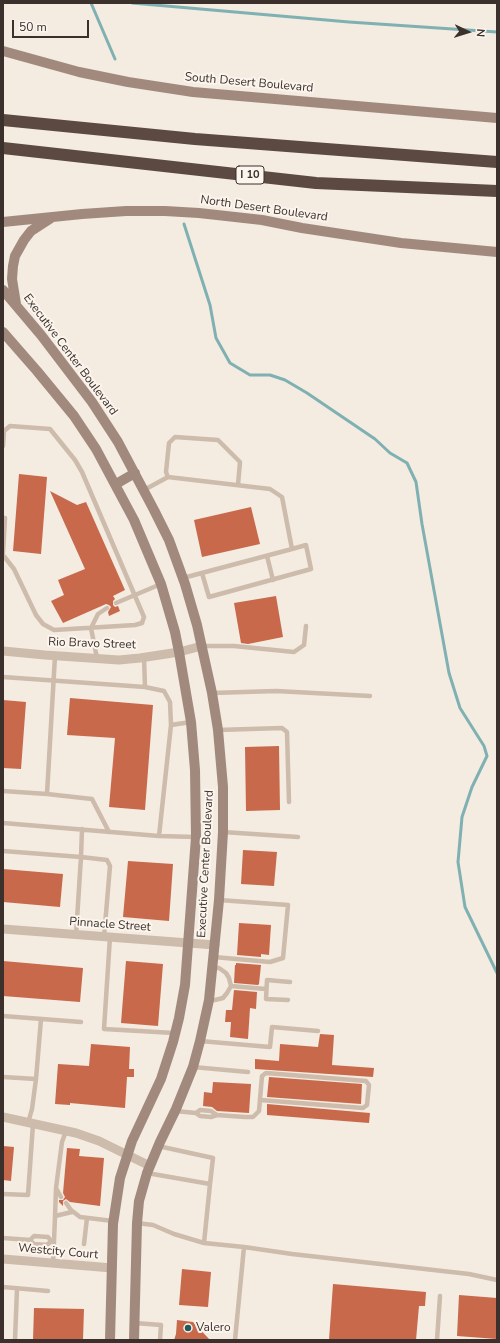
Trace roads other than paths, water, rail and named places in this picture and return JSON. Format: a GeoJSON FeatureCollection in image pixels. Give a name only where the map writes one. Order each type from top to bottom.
{"type":"FeatureCollection","features":[{"type":"Feature","properties":{"kind":"highway"},"geometry":{"type":"LineString","coordinates":[[3,120],[195,139],[497,162]]}},
{"type":"Feature","properties":{"kind":"highway","name":"I 10"},"geometry":{"type":"LineString","coordinates":[[3,148],[316,183],[497,191]]}},
{"type":"Feature","properties":{"kind":"main road","name":"South Desert Boulevard"},"geometry":{"type":"LineString","coordinates":[[3,51],[79,72],[128,82],[193,92],[497,118]]}},
{"type":"Feature","properties":{"kind":"main road","name":"North Desert Boulevard"},"geometry":{"type":"LineString","coordinates":[[3,222],[126,211],[199,212],[262,220],[302,228],[401,243],[497,252]]}},
{"type":"Feature","properties":{"kind":"main road"},"geometry":{"type":"LineString","coordinates":[[16,304],[12,279],[15,256],[31,231],[54,217]]}},
{"type":"Feature","properties":{"kind":"main road","name":"Executive Center Boulevard"},"geometry":{"type":"LineString","coordinates":[[3,290],[41,335],[92,402],[118,442],[169,540],[183,578],[197,625],[212,693],[218,730],[223,787],[223,832],[219,900],[209,1000],[200,1041],[192,1067],[175,1111],[148,1169],[140,1196],[137,1222],[134,1340]]}},
{"type":"Feature","properties":{"kind":"main road","name":"Executive Center Boulevard"},"geometry":{"type":"LineString","coordinates":[[3,332],[74,416],[96,449],[134,520],[161,584],[179,652],[191,722],[195,770],[196,837],[185,985],[175,1033],[161,1078],[132,1141],[120,1178],[113,1221],[110,1340]]}},
{"type":"Feature","properties":{"kind":"main road"},"geometry":{"type":"LineString","coordinates":[[116,484],[135,473]]}},
{"type":"Feature","properties":{"kind":"street","name":"Rio Bravo Street"},"geometry":{"type":"LineString","coordinates":[[3,651],[119,660],[144,658],[179,652],[202,646]]}},
{"type":"Feature","properties":{"kind":"street","name":"Pinnacle Street"},"geometry":{"type":"LineString","coordinates":[[3,929],[215,945]]}},
{"type":"Feature","properties":{"kind":"street"},"geometry":{"type":"LineString","coordinates":[[3,1117],[76,1133],[99,1141],[127,1155],[148,1169]]}},
{"type":"Feature","properties":{"kind":"street","name":"Westcity Court"},"geometry":{"type":"LineString","coordinates":[[3,1259],[112,1268]]}},
{"type":"Feature","properties":{"kind":"lane"},"geometry":{"type":"LineString","coordinates":[[3,446],[4,431],[10,426],[50,429],[75,460],[82,472],[144,617],[142,623],[136,625],[54,630],[43,624],[36,615],[14,569],[3,555]]}},
{"type":"Feature","properties":{"kind":"lane"},"geometry":{"type":"LineString","coordinates":[[168,478],[166,472],[169,443],[175,436],[218,440],[240,462],[238,485]]}},
{"type":"Feature","properties":{"kind":"lane"},"geometry":{"type":"LineString","coordinates":[[144,490],[168,478],[270,489],[282,497],[292,550]]}},
{"type":"Feature","properties":{"kind":"lane"},"geometry":{"type":"LineString","coordinates":[[3,518],[5,518],[3,552]]}},
{"type":"Feature","properties":{"kind":"lane"},"geometry":{"type":"LineString","coordinates":[[183,578],[202,573],[267,556],[292,550],[306,545],[311,569],[209,597],[202,573]]}},
{"type":"Feature","properties":{"kind":"lane"},"geometry":{"type":"LineString","coordinates":[[267,556],[273,580]]}},
{"type":"Feature","properties":{"kind":"lane"},"geometry":{"type":"LineString","coordinates":[[116,603],[161,584]]}},
{"type":"Feature","properties":{"kind":"lane"},"geometry":{"type":"LineString","coordinates":[[97,658],[91,628],[98,614],[107,608]]}},
{"type":"Feature","properties":{"kind":"lane"},"geometry":{"type":"LineString","coordinates":[[202,646],[234,646],[294,652],[304,645],[306,626]]}},
{"type":"Feature","properties":{"kind":"lane"},"geometry":{"type":"LineString","coordinates":[[47,794],[56,656]]}},
{"type":"Feature","properties":{"kind":"lane"},"geometry":{"type":"LineString","coordinates":[[144,658],[145,687]]}},
{"type":"Feature","properties":{"kind":"lane"},"geometry":{"type":"LineString","coordinates":[[3,677],[145,687],[164,691],[170,702],[171,725],[159,836]]}},
{"type":"Feature","properties":{"kind":"lane"},"geometry":{"type":"LineString","coordinates":[[212,693],[276,690],[370,696]]}},
{"type":"Feature","properties":{"kind":"lane"},"geometry":{"type":"LineString","coordinates":[[171,725],[191,722]]}},
{"type":"Feature","properties":{"kind":"lane"},"geometry":{"type":"LineString","coordinates":[[218,730],[282,728],[287,732],[289,802]]}},
{"type":"Feature","properties":{"kind":"lane"},"geometry":{"type":"LineString","coordinates":[[3,791],[92,799],[109,832]]}},
{"type":"Feature","properties":{"kind":"lane"},"geometry":{"type":"LineString","coordinates":[[3,823],[159,836],[196,837]]}},
{"type":"Feature","properties":{"kind":"lane"},"geometry":{"type":"LineString","coordinates":[[76,935],[82,829]]}},
{"type":"Feature","properties":{"kind":"lane"},"geometry":{"type":"LineString","coordinates":[[223,832],[298,837]]}},
{"type":"Feature","properties":{"kind":"lane"},"geometry":{"type":"LineString","coordinates":[[3,851],[107,860],[110,866],[104,1029],[175,1033]]}},
{"type":"Feature","properties":{"kind":"lane"},"geometry":{"type":"LineString","coordinates":[[213,962],[270,962],[283,958],[288,905],[219,900]]}},
{"type":"Feature","properties":{"kind":"lane"},"geometry":{"type":"LineString","coordinates":[[209,1000],[223,998],[231,986],[226,972],[213,962]]}},
{"type":"Feature","properties":{"kind":"lane"},"geometry":{"type":"LineString","coordinates":[[288,1000],[266,999],[267,980],[290,982]]}},
{"type":"Feature","properties":{"kind":"lane"},"geometry":{"type":"LineString","coordinates":[[231,986],[266,989]]}},
{"type":"Feature","properties":{"kind":"lane"},"geometry":{"type":"LineString","coordinates":[[3,1016],[81,1022]]}},
{"type":"Feature","properties":{"kind":"lane"},"geometry":{"type":"LineString","coordinates":[[3,1194],[28,1195],[30,1124],[36,1079],[41,1019]]}},
{"type":"Feature","properties":{"kind":"lane"},"geometry":{"type":"LineString","coordinates":[[200,1041],[270,1047],[272,1027],[318,1031]]}},
{"type":"Feature","properties":{"kind":"lane"},"geometry":{"type":"LineString","coordinates":[[192,1067],[248,1072]]}},
{"type":"Feature","properties":{"kind":"lane"},"geometry":{"type":"LineString","coordinates":[[175,1111],[196,1113],[200,1116],[211,1117],[253,1117],[259,1111],[262,1076],[266,1073],[366,1081],[369,1085],[367,1106],[363,1108],[260,1100]]}},
{"type":"Feature","properties":{"kind":"lane"},"geometry":{"type":"LineString","coordinates":[[3,1077],[36,1079]]}},
{"type":"Feature","properties":{"kind":"lane"},"geometry":{"type":"LineString","coordinates":[[52,1263],[56,1188],[62,1142],[66,1131]]}},
{"type":"Feature","properties":{"kind":"lane"},"geometry":{"type":"LineString","coordinates":[[158,1146],[213,1158],[204,1243]]}},
{"type":"Feature","properties":{"kind":"lane"},"geometry":{"type":"LineString","coordinates":[[148,1169],[210,1184]]}},
{"type":"Feature","properties":{"kind":"lane"},"geometry":{"type":"LineString","coordinates":[[56,1188],[61,1197]]}},
{"type":"Feature","properties":{"kind":"lane"},"geometry":{"type":"LineString","coordinates":[[66,1203],[72,1212],[80,1217],[113,1221]]}},
{"type":"Feature","properties":{"kind":"lane"},"geometry":{"type":"LineString","coordinates":[[55,1216],[72,1212]]}},
{"type":"Feature","properties":{"kind":"lane"},"geometry":{"type":"LineString","coordinates":[[84,1244],[87,1218]]}},
{"type":"Feature","properties":{"kind":"lane"},"geometry":{"type":"LineString","coordinates":[[137,1222],[152,1225],[174,1234],[204,1243],[469,1274],[497,1280]]}},
{"type":"Feature","properties":{"kind":"lane"},"geometry":{"type":"LineString","coordinates":[[30,1240],[34,1236],[48,1237],[53,1241]]}},
{"type":"Feature","properties":{"kind":"lane"},"geometry":{"type":"LineString","coordinates":[[3,1238],[30,1240],[34,1244],[47,1245],[53,1241]]}},
{"type":"Feature","properties":{"kind":"lane"},"geometry":{"type":"LineString","coordinates":[[235,1340],[244,1247]]}},
{"type":"Feature","properties":{"kind":"lane"},"geometry":{"type":"LineString","coordinates":[[3,1287],[48,1291]]}},
{"type":"Feature","properties":{"kind":"lane"},"geometry":{"type":"LineString","coordinates":[[15,1340],[17,1288]]}},
{"type":"Feature","properties":{"kind":"lane"},"geometry":{"type":"LineString","coordinates":[[437,1340],[440,1296]]}},
{"type":"Feature","properties":{"kind":"lane"},"geometry":{"type":"LineString","coordinates":[[135,1323],[161,1325],[160,1340]]}},
{"type":"Feature","properties":{"kind":"waterway"},"geometry":{"type":"LineString","coordinates":[[91,3],[115,59]]}},
{"type":"Feature","properties":{"kind":"waterway"},"geometry":{"type":"LineString","coordinates":[[132,3],[349,22],[497,32]]}},
{"type":"Feature","properties":{"kind":"waterway"},"geometry":{"type":"LineString","coordinates":[[184,224],[210,305],[216,338],[230,363],[250,375],[270,375],[285,380],[307,393],[375,439],[390,453],[407,463],[416,482],[422,524],[449,673],[460,708],[484,746],[487,756],[472,787],[462,817],[458,862],[465,907],[497,973]]}},
{"type":"Feature","properties":{"kind":"place","name":"Valero"},"geometry":{"type":"Point","coordinates":[188,1328]}}]}
